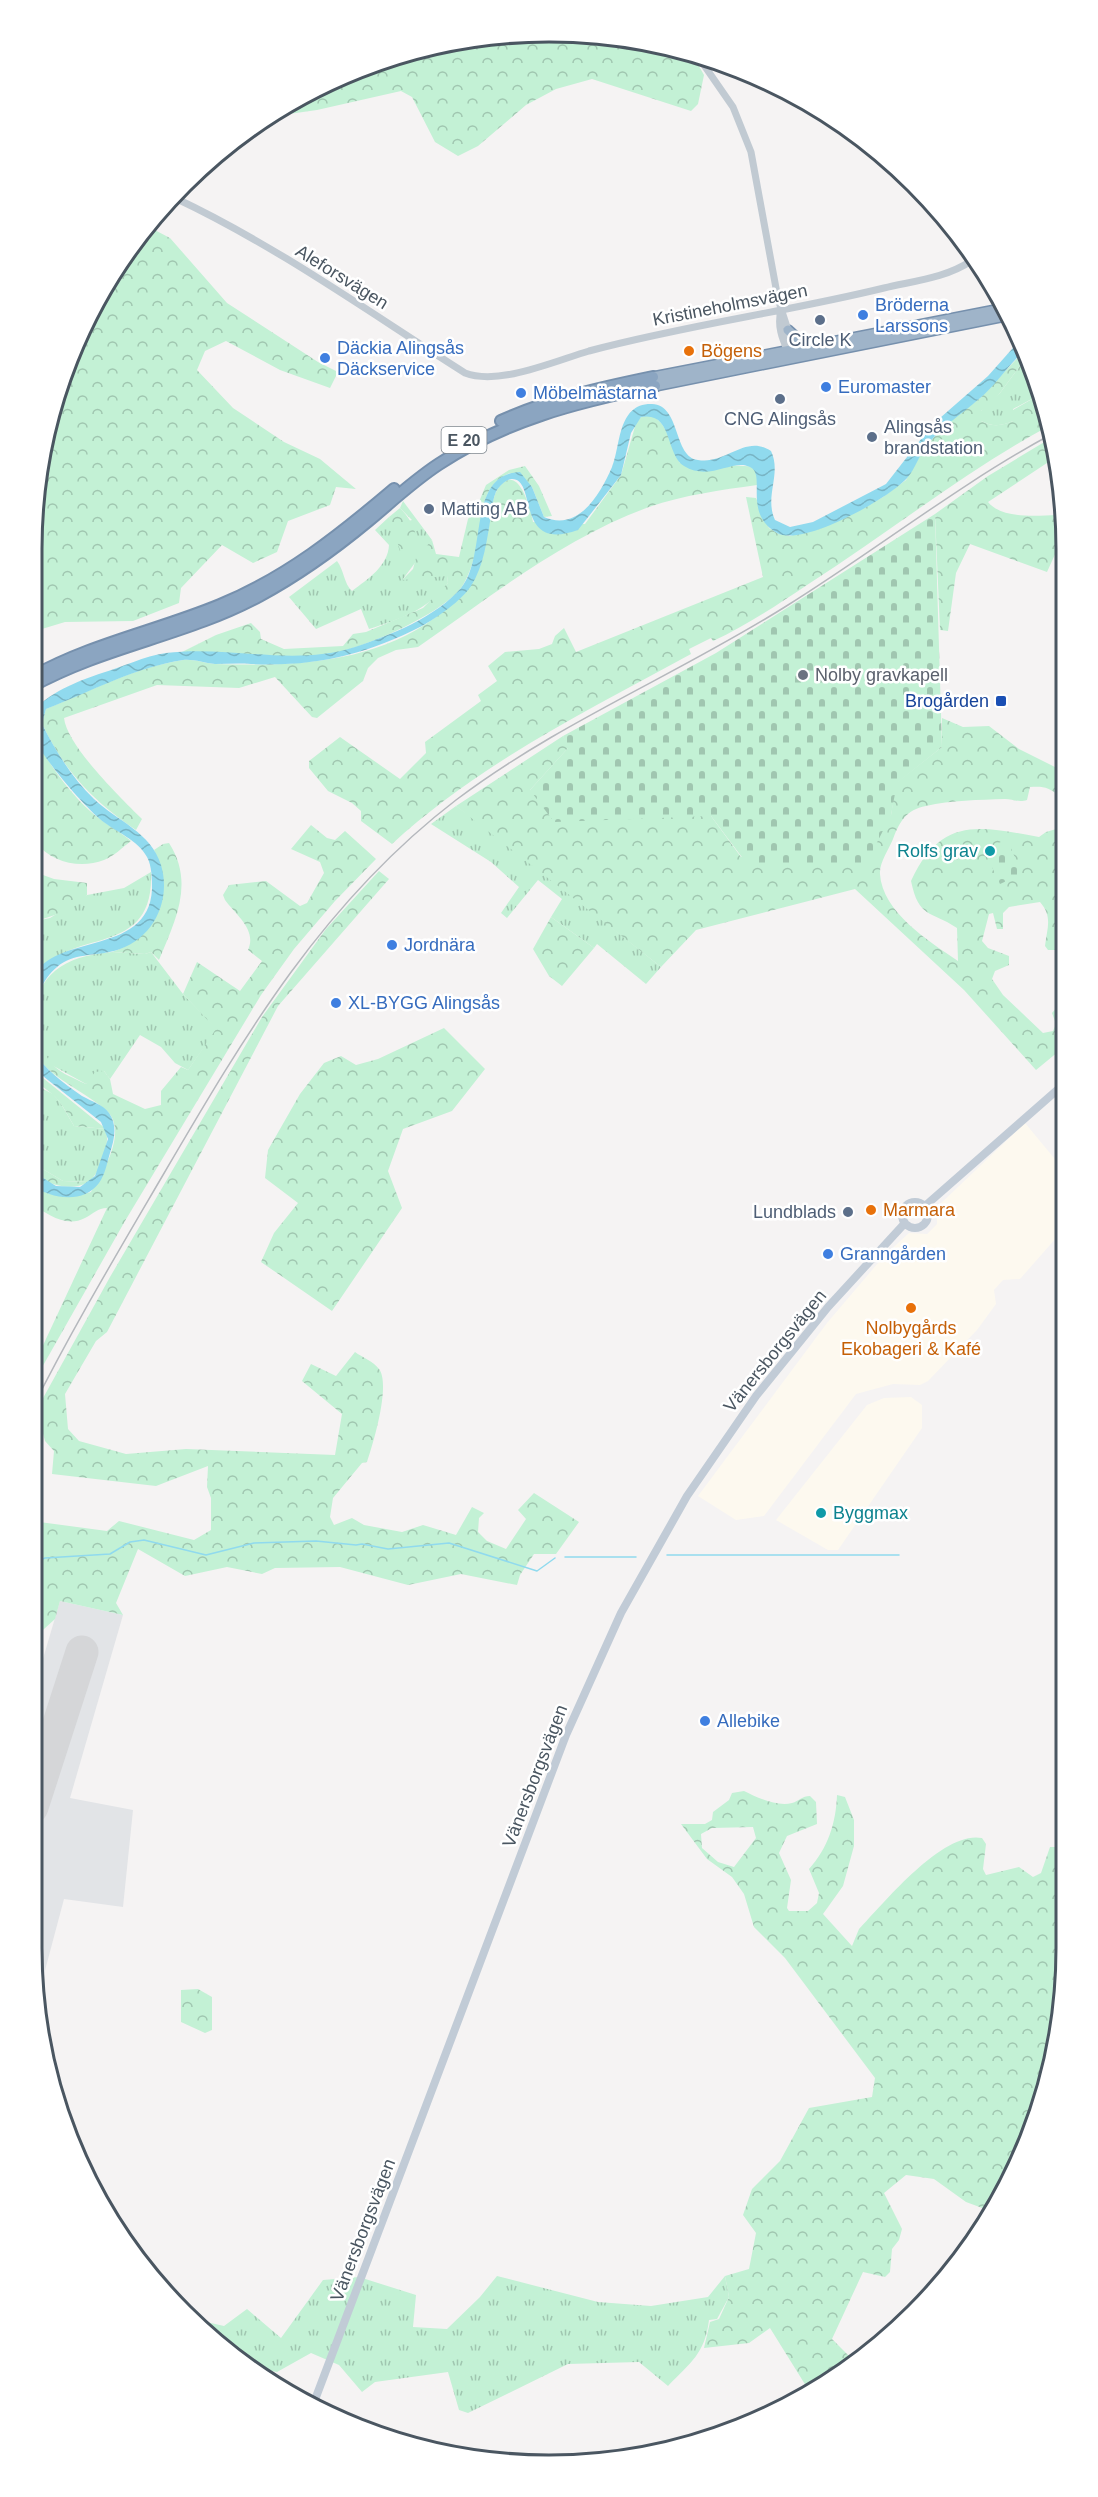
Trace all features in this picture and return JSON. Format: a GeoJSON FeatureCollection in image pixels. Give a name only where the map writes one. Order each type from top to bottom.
{"type":"FeatureCollection","features":[{"type":"Feature","properties":{"kind":"highway","name":"E 20"},"geometry":{"type":"LineString","coordinates":[[42,681],[99,655],[202,621],[257,597],[326,555],[438,464],[499,430],[578,401],[654,382],[819,343],[996,310]]}},
{"type":"Feature","properties":{"kind":"highway","name":"E 20"},"geometry":{"type":"LineString","coordinates":[[42,672],[87,650],[210,609],[254,590],[319,550],[436,458],[497,423],[560,398],[790,361],[1000,317]]}},
{"type":"Feature","properties":{"kind":"highway"},"geometry":{"type":"LineString","coordinates":[[788,330],[798,340],[819,343]]}},
{"type":"Feature","properties":{"kind":"main road","name":"Vänersborgsvägen"},"geometry":{"type":"LineString","coordinates":[[924,1206],[1056,1092]]}},
{"type":"Feature","properties":{"kind":"main road","name":"Vänersborgsvägen"},"geometry":{"type":"LineString","coordinates":[[916,1202],[924,1206],[928,1217],[923,1225],[912,1228],[905,1223],[902,1215],[907,1205],[916,1202]]}},
{"type":"Feature","properties":{"kind":"main road","name":"Vänersborgsvägen"},"geometry":{"type":"LineString","coordinates":[[316,2398],[566,1735],[621,1613],[687,1496],[756,1396],[822,1315],[905,1223]]}},
{"type":"Feature","properties":{"kind":"street"},"geometry":{"type":"LineString","coordinates":[[705,67],[733,107],[752,152],[781,310],[788,330],[787,350]]}},
{"type":"Feature","properties":{"kind":"street","name":"Aleforsvägen"},"geometry":{"type":"LineString","coordinates":[[181,200],[208,212],[290,261],[465,373],[493,377]]}},
{"type":"Feature","properties":{"kind":"street","name":"Kristineholmsvägen"},"geometry":{"type":"LineString","coordinates":[[493,377],[633,340],[925,278],[952,271],[968,263]]}},
{"type":"Feature","properties":{"kind":"street"},"geometry":{"type":"LineString","coordinates":[[781,310],[779,320],[783,343],[790,361]]}},
{"type":"Feature","properties":{"kind":"shaded area"},"geometry":{"type":"Polygon","coordinates":[[[1025,1123],[1056,1160],[1056,1238],[1020,1279],[1003,1280],[994,1290],[996,1304],[977,1330],[928,1381],[920,1385],[893,1384],[856,1394],[764,1516],[736,1520],[698,1496],[827,1323],[884,1256],[909,1233],[927,1234],[937,1224],[937,1207],[1025,1123]]]}},
{"type":"Feature","properties":{"kind":"shaded area"},"geometry":{"type":"Polygon","coordinates":[[[911,1397],[922,1405],[922,1428],[838,1550],[828,1550],[776,1520],[867,1405],[884,1398],[911,1397]]]}},
{"type":"Feature","properties":{"kind":"shaded area"},"geometry":{"type":"Polygon","coordinates":[[[60,1601],[123,1615],[70,1798],[133,1810],[123,1907],[64,1899],[43,1978],[42,1948],[42,1662],[60,1601]]]}},
{"type":"Feature","properties":{"kind":"green space"},"geometry":{"type":"Polygon","coordinates":[[[516,43],[582,43],[615,46],[698,65],[704,75],[698,104],[691,111],[592,79],[556,89],[526,105],[478,146],[458,156],[435,142],[412,97],[401,91],[289,114],[325,94],[386,69],[450,52],[516,43]]]}},
{"type":"Feature","properties":{"kind":"green space"},"geometry":{"type":"Polygon","coordinates":[[[155,230],[170,238],[227,303],[318,362],[338,372],[330,388],[280,370],[226,341],[205,351],[197,370],[233,408],[284,442],[320,459],[356,489],[336,487],[330,505],[288,521],[277,552],[253,563],[222,545],[181,588],[179,603],[133,621],[65,622],[42,629],[43,516],[46,483],[59,418],[69,386],[94,325],[127,267],[155,230]]]}},
{"type":"Feature","properties":{"kind":"green space"},"geometry":{"type":"Polygon","coordinates":[[[1018,358],[1021,365],[1000,393],[981,411],[981,421],[997,425],[1013,421],[1013,410],[1033,399],[1042,430],[956,483],[761,615],[713,641],[711,638],[689,649],[691,654],[574,718],[498,763],[461,788],[392,844],[361,821],[361,811],[352,803],[328,791],[309,768],[309,761],[340,737],[400,779],[426,753],[425,742],[481,701],[478,695],[497,681],[488,666],[505,652],[539,649],[552,644],[555,636],[564,628],[576,652],[763,577],[746,497],[756,498],[769,528],[779,534],[790,536],[843,519],[883,497],[906,480],[925,447],[946,424],[979,399],[1018,358]]]}},
{"type":"Feature","properties":{"kind":"green space"},"geometry":{"type":"Polygon","coordinates":[[[1021,365],[1033,398],[1013,409],[1013,421],[997,425],[981,421],[981,411],[1000,393],[1021,365]]]}},
{"type":"Feature","properties":{"kind":"green space"},"geometry":{"type":"Polygon","coordinates":[[[651,415],[666,430],[680,463],[752,467],[756,473],[757,485],[703,493],[662,503],[587,535],[501,588],[418,647],[396,650],[378,658],[368,668],[363,681],[317,718],[312,717],[275,677],[239,688],[157,685],[64,718],[67,730],[84,757],[142,819],[136,830],[81,784],[60,757],[42,724],[46,709],[113,680],[165,663],[191,660],[242,665],[297,663],[350,655],[402,638],[440,614],[452,604],[470,582],[481,557],[495,494],[504,482],[511,480],[521,488],[533,522],[585,524],[621,475],[636,423],[641,417],[651,415]]]}},
{"type":"Feature","properties":{"kind":"green space"},"geometry":{"type":"Polygon","coordinates":[[[1044,442],[1048,462],[988,502],[1010,514],[1055,515],[1056,552],[1047,572],[970,544],[956,573],[948,631],[940,630],[935,514],[988,476],[1044,442]]]}},
{"type":"Feature","properties":{"kind":"green space"},"geometry":{"type":"Polygon","coordinates":[[[525,466],[539,486],[552,516],[544,517],[532,487],[510,473],[499,479],[487,496],[479,540],[463,585],[438,608],[399,630],[356,647],[323,655],[288,657],[182,652],[216,635],[251,623],[260,632],[261,639],[284,649],[343,646],[353,634],[366,632],[423,608],[448,583],[447,576],[402,580],[413,569],[416,558],[432,540],[436,554],[459,557],[468,519],[476,509],[486,485],[509,470],[525,466]]]}},
{"type":"Feature","properties":{"kind":"green space"},"geometry":{"type":"Polygon","coordinates":[[[403,501],[432,540],[403,579],[447,575],[448,583],[422,607],[392,621],[369,629],[361,609],[316,629],[289,597],[337,561],[352,591],[370,577],[381,566],[388,553],[389,545],[375,530],[389,517],[393,525],[412,520],[400,508],[403,501]]]}},
{"type":"Feature","properties":{"kind":"green space"},"geometry":{"type":"Polygon","coordinates":[[[400,508],[415,530],[415,542],[408,553],[401,553],[389,517],[400,508]]]}},
{"type":"Feature","properties":{"kind":"green space"},"geometry":{"type":"Polygon","coordinates":[[[935,514],[942,747],[897,783],[891,815],[866,864],[747,864],[711,816],[554,822],[530,790],[568,748],[563,736],[716,653],[935,514]]]}},
{"type":"Feature","properties":{"kind":"green space"},"geometry":{"type":"Polygon","coordinates":[[[942,718],[963,727],[989,726],[1019,749],[1056,768],[1056,794],[1046,788],[1030,787],[1027,800],[1024,801],[1005,799],[955,801],[913,810],[898,827],[880,870],[883,888],[898,913],[934,945],[958,961],[957,928],[922,908],[914,893],[911,881],[923,860],[935,845],[949,836],[964,831],[998,830],[1039,837],[1056,829],[1056,950],[1048,950],[1045,946],[1048,918],[1040,902],[1009,907],[1003,913],[1003,929],[997,929],[993,913],[989,914],[982,941],[988,948],[1009,956],[1009,965],[995,971],[992,979],[1003,995],[1043,1033],[1053,1031],[1056,1024],[1056,1054],[1036,1070],[964,990],[855,889],[696,930],[661,967],[456,806],[563,736],[569,747],[530,790],[684,815],[711,816],[741,857],[891,815],[896,783],[942,747],[942,718]]]}},
{"type":"Feature","properties":{"kind":"green space"},"geometry":{"type":"Polygon","coordinates":[[[42,750],[50,764],[81,803],[131,841],[111,857],[95,863],[76,864],[50,855],[42,849],[42,750]]]}},
{"type":"Feature","properties":{"kind":"green space"},"geometry":{"type":"Polygon","coordinates":[[[456,806],[661,967],[646,984],[597,944],[594,948],[551,917],[562,899],[538,880],[507,918],[501,913],[519,887],[491,862],[431,824],[456,806]]]}},
{"type":"Feature","properties":{"kind":"green space"},"geometry":{"type":"Polygon","coordinates":[[[311,825],[327,838],[335,840],[345,831],[376,859],[335,901],[294,949],[261,995],[125,1221],[42,1367],[42,1348],[107,1208],[98,1210],[78,1221],[64,1221],[42,1210],[42,1191],[61,1196],[75,1196],[91,1192],[107,1163],[115,1129],[113,1119],[107,1111],[43,1064],[42,1048],[56,1068],[69,1076],[86,1084],[95,1072],[104,1071],[110,1079],[113,1094],[145,1109],[161,1105],[161,1091],[181,1067],[188,1070],[216,1029],[183,994],[197,962],[240,991],[262,961],[248,950],[250,936],[248,930],[225,900],[223,895],[229,885],[266,881],[300,906],[307,903],[324,873],[320,862],[291,849],[311,825]]]}},
{"type":"Feature","properties":{"kind":"green space"},"geometry":{"type":"Polygon","coordinates":[[[1007,839],[1022,874],[1000,884],[984,850],[1007,839]]]}},
{"type":"Feature","properties":{"kind":"green space"},"geometry":{"type":"Polygon","coordinates":[[[169,843],[177,858],[181,873],[180,902],[159,960],[151,952],[145,954],[112,952],[141,936],[158,912],[163,882],[154,850],[169,843]]]}},
{"type":"Feature","properties":{"kind":"green space"},"geometry":{"type":"Polygon","coordinates":[[[379,871],[389,879],[278,1006],[107,1332],[96,1341],[65,1394],[68,1429],[79,1441],[126,1454],[186,1449],[335,1455],[342,1414],[302,1381],[311,1364],[336,1376],[355,1352],[379,1369],[382,1377],[382,1401],[377,1429],[367,1462],[362,1463],[333,1498],[330,1517],[334,1525],[352,1518],[364,1525],[402,1532],[423,1525],[456,1535],[472,1507],[484,1513],[479,1518],[478,1532],[487,1541],[506,1549],[526,1519],[518,1510],[534,1493],[579,1522],[556,1554],[534,1554],[520,1575],[517,1585],[461,1574],[408,1585],[340,1567],[275,1568],[262,1574],[227,1567],[185,1576],[138,1549],[116,1603],[123,1615],[60,1601],[55,1619],[42,1631],[42,1522],[107,1531],[119,1521],[194,1540],[211,1530],[211,1498],[207,1487],[208,1466],[156,1486],[52,1474],[54,1451],[45,1441],[42,1430],[42,1400],[110,1277],[262,1017],[326,929],[379,871]]]}},
{"type":"Feature","properties":{"kind":"green space"},"geometry":{"type":"Polygon","coordinates":[[[151,872],[148,901],[138,920],[123,932],[63,953],[42,970],[42,920],[50,918],[87,895],[124,888],[151,872]]]}},
{"type":"Feature","properties":{"kind":"green space"},"geometry":{"type":"Polygon","coordinates":[[[42,875],[54,879],[87,883],[87,895],[68,909],[42,919],[42,875]]]}},
{"type":"Feature","properties":{"kind":"green space"},"geometry":{"type":"Polygon","coordinates":[[[551,917],[594,948],[562,986],[549,976],[533,949],[551,917]]]}},
{"type":"Feature","properties":{"kind":"green space"},"geometry":{"type":"Polygon","coordinates":[[[112,952],[145,954],[151,952],[183,994],[217,1029],[188,1070],[175,1063],[161,1047],[140,1035],[110,1079],[104,1071],[86,1084],[48,1063],[42,1049],[42,988],[61,966],[92,955],[112,952]]]}},
{"type":"Feature","properties":{"kind":"green space"},"geometry":{"type":"Polygon","coordinates":[[[1056,1008],[1056,1024],[1052,1013],[1056,1008]]]}},
{"type":"Feature","properties":{"kind":"green space"},"geometry":{"type":"Polygon","coordinates":[[[444,1028],[485,1069],[452,1111],[403,1129],[388,1171],[402,1208],[332,1311],[261,1262],[274,1233],[298,1203],[265,1178],[268,1150],[300,1094],[324,1063],[341,1056],[356,1065],[378,1059],[444,1028]]]}},
{"type":"Feature","properties":{"kind":"green space"},"geometry":{"type":"Polygon","coordinates":[[[42,1077],[106,1129],[74,1126],[55,1097],[42,1086],[42,1077]]]}},
{"type":"Feature","properties":{"kind":"green space"},"geometry":{"type":"Polygon","coordinates":[[[42,1088],[53,1094],[60,1102],[74,1126],[106,1129],[107,1143],[104,1157],[98,1171],[89,1182],[63,1181],[42,1169],[42,1088]]]}},
{"type":"Feature","properties":{"kind":"green space"},"geometry":{"type":"Polygon","coordinates":[[[42,1169],[63,1181],[89,1182],[67,1187],[42,1178],[42,1169]]]}},
{"type":"Feature","properties":{"kind":"green space"},"geometry":{"type":"Polygon","coordinates":[[[744,1791],[780,1804],[792,1803],[810,1796],[816,1802],[817,1824],[787,1836],[779,1853],[791,1880],[787,1908],[789,1911],[808,1911],[817,1903],[819,1893],[809,1869],[821,1853],[830,1835],[837,1795],[845,1797],[854,1820],[854,1846],[843,1886],[823,1914],[852,1946],[859,1929],[899,1887],[933,1856],[950,1845],[967,1839],[982,1838],[986,1844],[983,1869],[986,1875],[1019,1867],[1033,1877],[1041,1873],[1050,1847],[1056,1847],[1056,1948],[1052,2014],[1039,2079],[1029,2111],[1004,2172],[984,2209],[966,2202],[934,2179],[906,2175],[884,2193],[902,2229],[899,2240],[892,2249],[890,2272],[885,2277],[863,2272],[832,2339],[849,2356],[805,2385],[770,2328],[749,2343],[704,2348],[710,2322],[719,2319],[729,2297],[725,2276],[749,2269],[756,2233],[743,2215],[752,2189],[780,2161],[809,2108],[872,2097],[875,2078],[785,1958],[754,1927],[744,1894],[732,1877],[707,1859],[681,1824],[705,1824],[712,1820],[713,1812],[729,1800],[732,1793],[744,1791]],[[753,1827],[712,1828],[701,1834],[702,1848],[718,1862],[734,1867],[756,1838],[753,1827]]]}},
{"type":"Feature","properties":{"kind":"green space"},"geometry":{"type":"Polygon","coordinates":[[[198,1989],[212,1997],[212,2030],[205,2033],[181,2022],[181,1990],[198,1989]]]}},
{"type":"Feature","properties":{"kind":"green space"},"geometry":{"type":"Polygon","coordinates":[[[497,2276],[598,2302],[651,2306],[708,2297],[725,2276],[729,2297],[717,2319],[709,2320],[700,2350],[690,2364],[668,2386],[639,2362],[568,2364],[468,2413],[459,2410],[448,2372],[375,2382],[362,2392],[339,2365],[311,2353],[277,2372],[267,2370],[207,2322],[224,2326],[247,2309],[281,2338],[323,2280],[359,2277],[416,2295],[413,2327],[447,2329],[480,2297],[497,2276]]]}},
{"type":"Feature","properties":{"kind":"water"},"geometry":{"type":"Polygon","coordinates":[[[1014,347],[1018,357],[985,393],[944,427],[931,441],[907,478],[878,500],[823,528],[789,536],[777,533],[766,525],[760,515],[755,471],[743,465],[703,472],[684,466],[678,460],[659,420],[641,417],[631,433],[621,475],[578,530],[558,534],[544,532],[536,524],[520,482],[512,479],[505,481],[495,496],[484,552],[471,586],[455,603],[422,626],[360,652],[318,661],[215,664],[183,660],[165,663],[131,674],[46,709],[42,724],[42,702],[64,688],[158,654],[190,651],[285,656],[332,653],[369,642],[412,624],[439,608],[461,588],[469,574],[480,518],[492,486],[503,476],[520,472],[532,487],[544,517],[556,520],[577,515],[586,508],[601,489],[612,467],[626,418],[632,410],[641,406],[652,404],[668,413],[684,450],[690,457],[698,460],[718,458],[753,446],[771,451],[775,468],[772,511],[775,520],[790,527],[813,522],[886,484],[932,425],[988,376],[1014,347]]]}},
{"type":"Feature","properties":{"kind":"water"},"geometry":{"type":"Polygon","coordinates":[[[42,724],[58,754],[86,791],[150,844],[161,865],[164,893],[156,918],[139,939],[114,951],[63,962],[51,972],[42,987],[42,966],[56,956],[116,936],[134,926],[147,911],[152,889],[150,864],[143,851],[101,820],[42,752],[42,724]]]}},
{"type":"Feature","properties":{"kind":"water"},"geometry":{"type":"Polygon","coordinates":[[[42,1062],[68,1086],[109,1113],[114,1128],[114,1138],[104,1173],[92,1190],[76,1197],[57,1196],[42,1191],[42,1177],[56,1186],[80,1187],[95,1176],[108,1139],[101,1122],[42,1075],[42,1062]]]}},
{"type":"Feature","properties":{"kind":"waterway"},"geometry":{"type":"LineString","coordinates":[[42,1559],[110,1554],[130,1542],[144,1540],[206,1555],[254,1543],[316,1541],[362,1544],[388,1549],[449,1543],[537,1571],[555,1558]]}},
{"type":"Feature","properties":{"kind":"waterway"},"geometry":{"type":"LineString","coordinates":[[667,1555],[899,1555]]}},
{"type":"Feature","properties":{"kind":"waterway"},"geometry":{"type":"LineString","coordinates":[[565,1557],[636,1557]]}},
{"type":"Feature","properties":{"kind":"runway"},"geometry":{"type":"LineString","coordinates":[[42,1776],[82,1652]]}},
{"type":"Feature","properties":{"kind":"railway"},"geometry":{"type":"LineString","coordinates":[[42,1390],[112,1262],[194,1122],[257,1021],[327,926],[366,882],[409,840],[456,800],[536,746],[747,630],[821,584],[950,496],[1044,439]]}},
{"type":"Feature","properties":{"kind":"place","name":"Bröderna Larssons"},"geometry":{"type":"Point","coordinates":[863,315]}},
{"type":"Feature","properties":{"kind":"place","name":"Circle K"},"geometry":{"type":"Point","coordinates":[820,320]}},
{"type":"Feature","properties":{"kind":"place","name":"Bögens"},"geometry":{"type":"Point","coordinates":[689,351]}},
{"type":"Feature","properties":{"kind":"place","name":"Däckia Alingsås Däckservice"},"geometry":{"type":"Point","coordinates":[325,358]}},
{"type":"Feature","properties":{"kind":"place","name":"Euromaster"},"geometry":{"type":"Point","coordinates":[826,387]}},
{"type":"Feature","properties":{"kind":"place","name":"Möbelmästarna"},"geometry":{"type":"Point","coordinates":[521,393]}},
{"type":"Feature","properties":{"kind":"place","name":"CNG Alingsås"},"geometry":{"type":"Point","coordinates":[780,399]}},
{"type":"Feature","properties":{"kind":"place","name":"Alingsås brandstation"},"geometry":{"type":"Point","coordinates":[872,437]}},
{"type":"Feature","properties":{"kind":"place","name":"Matting AB"},"geometry":{"type":"Point","coordinates":[429,509]}},
{"type":"Feature","properties":{"kind":"place","name":"Nolby gravkapell"},"geometry":{"type":"Point","coordinates":[803,675]}},
{"type":"Feature","properties":{"kind":"place","name":"Brogården"},"geometry":{"type":"Point","coordinates":[1001,701]}},
{"type":"Feature","properties":{"kind":"place","name":"Rolfs grav"},"geometry":{"type":"Point","coordinates":[990,851]}},
{"type":"Feature","properties":{"kind":"place","name":"Jordnära"},"geometry":{"type":"Point","coordinates":[392,945]}},
{"type":"Feature","properties":{"kind":"place","name":"XL-BYGG Alingsås"},"geometry":{"type":"Point","coordinates":[336,1003]}},
{"type":"Feature","properties":{"kind":"place","name":"Marmara"},"geometry":{"type":"Point","coordinates":[871,1210]}},
{"type":"Feature","properties":{"kind":"place","name":"Lundblads"},"geometry":{"type":"Point","coordinates":[848,1212]}},
{"type":"Feature","properties":{"kind":"place","name":"Granngården"},"geometry":{"type":"Point","coordinates":[828,1254]}},
{"type":"Feature","properties":{"kind":"place","name":"Nolbygårds Ekobageri & Kafé"},"geometry":{"type":"Point","coordinates":[911,1308]}},
{"type":"Feature","properties":{"kind":"place","name":"Byggmax"},"geometry":{"type":"Point","coordinates":[821,1513]}},
{"type":"Feature","properties":{"kind":"place","name":"Allebike"},"geometry":{"type":"Point","coordinates":[705,1721]}}]}
